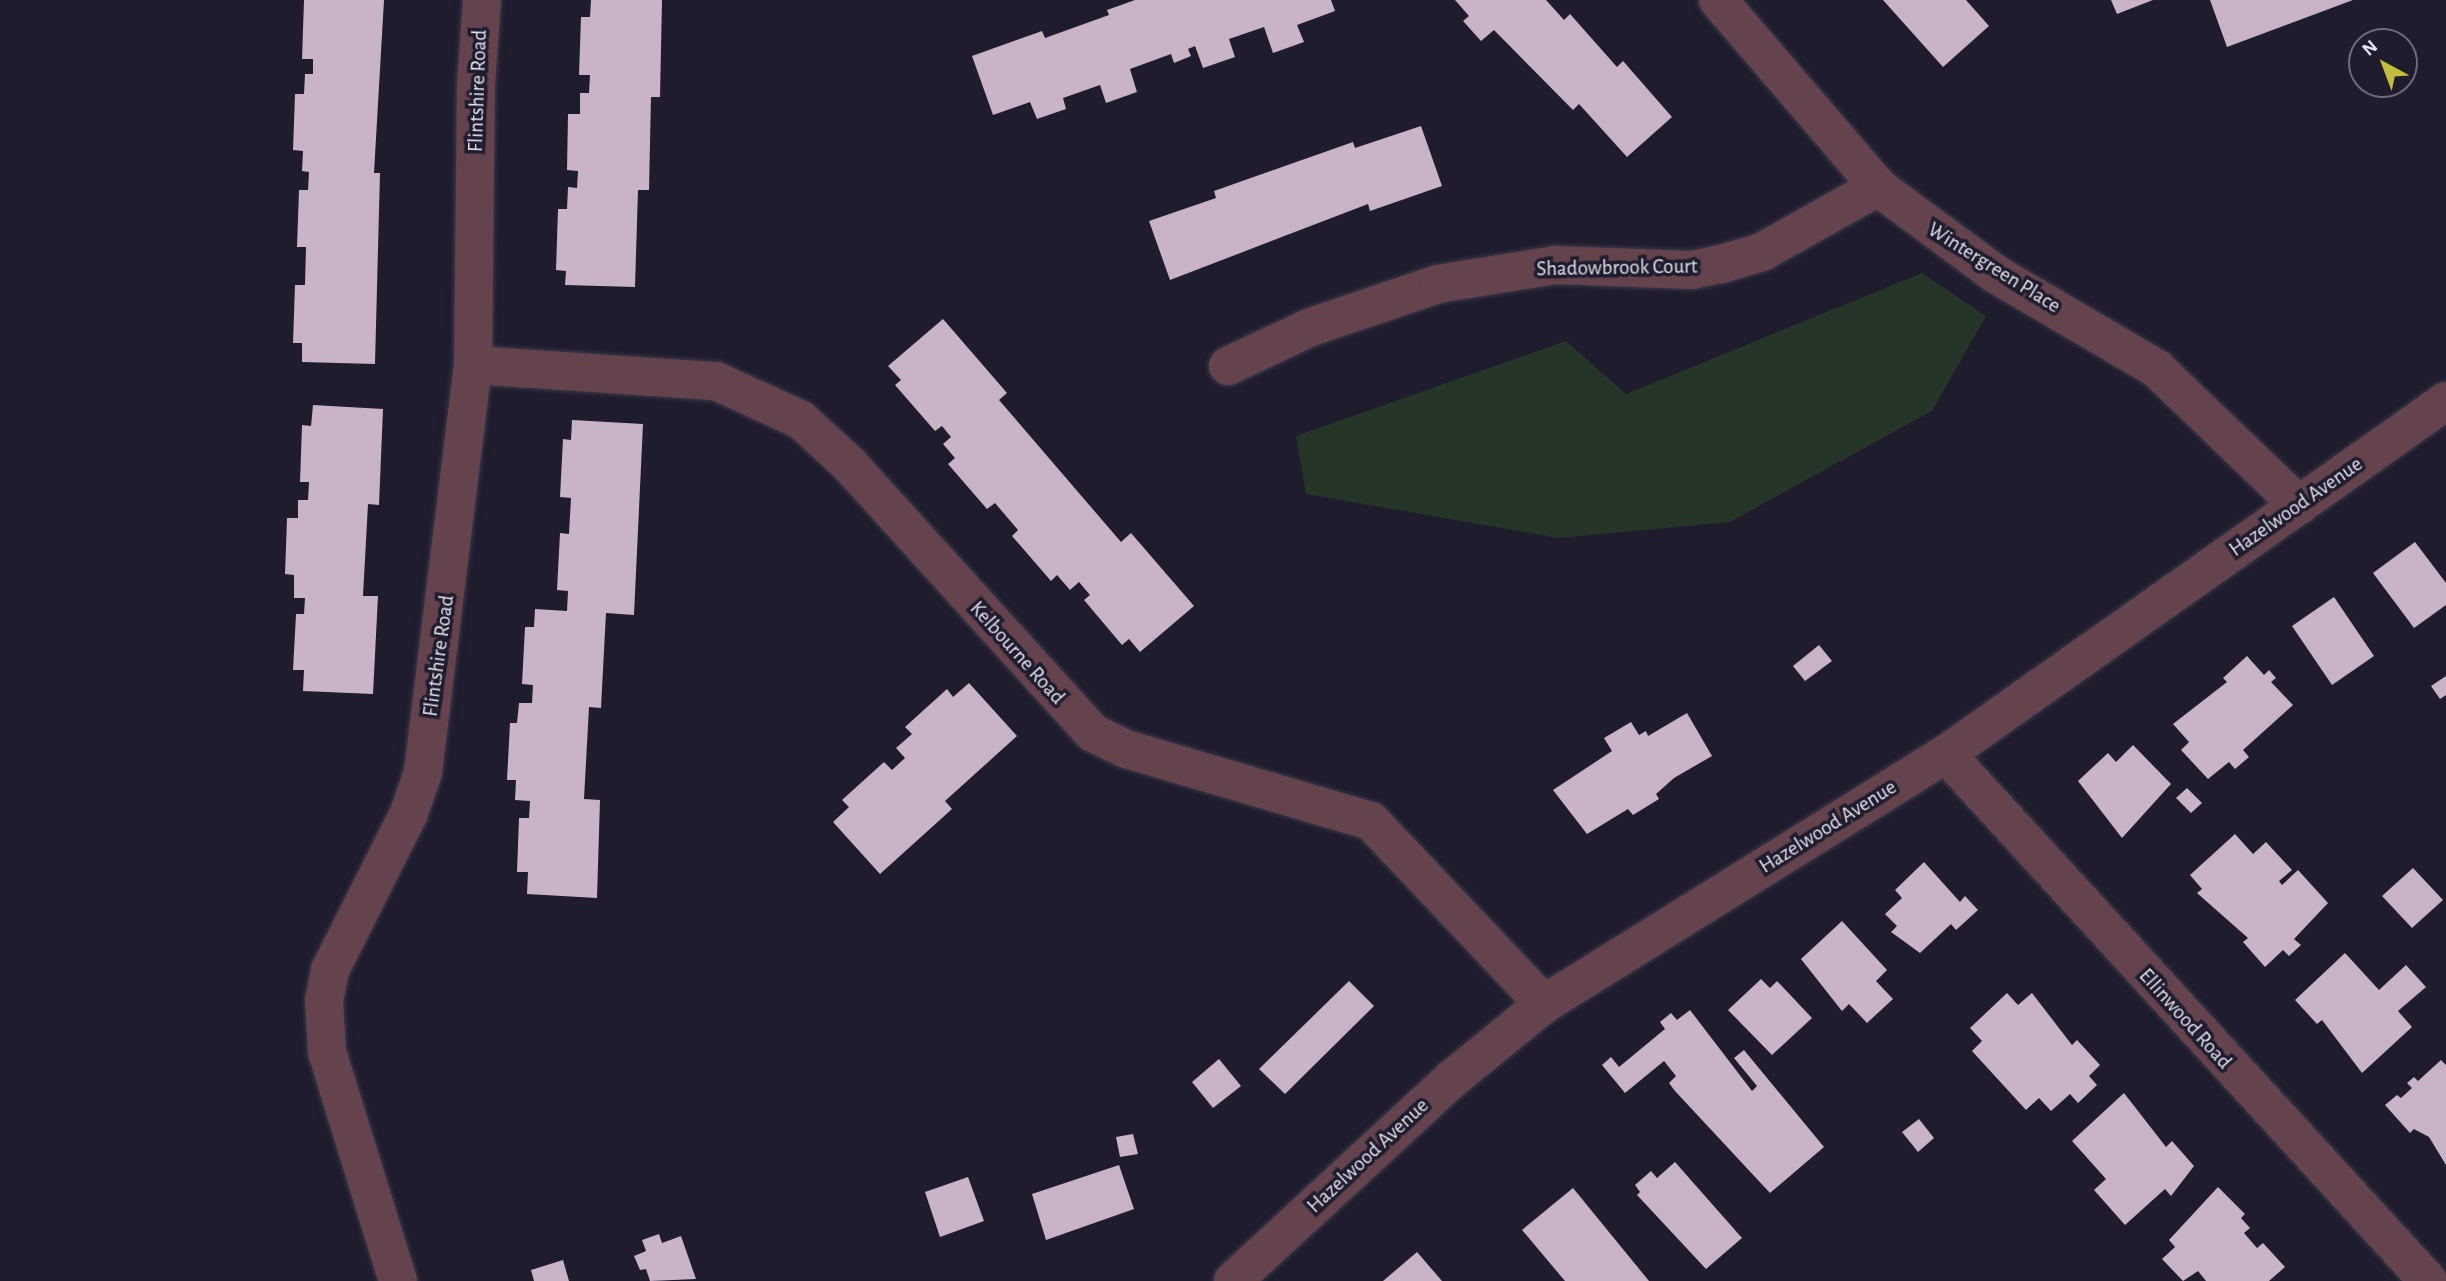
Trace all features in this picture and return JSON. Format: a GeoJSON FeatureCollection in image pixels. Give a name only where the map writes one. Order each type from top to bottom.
{"type":"FeatureCollection","features":[{"type":"Feature","properties":{"kind":"street","name":"Flintshire Road"},"geometry":{"type":"LineString","coordinates":[[398,1281],[327,1051],[324,1002],[330,970],[404,823],[423,772],[473,365],[476,84],[482,0]]}},
{"type":"Feature","properties":{"kind":"street","name":"Wintergreen Place"},"geometry":{"type":"LineString","coordinates":[[1718,0],[1878,187],[1997,275],[2157,369],[2300,505]]}},
{"type":"Feature","properties":{"kind":"street","name":"Shadowbrook Court"},"geometry":{"type":"LineString","coordinates":[[1228,366],[1311,327],[1438,284],[1555,265],[1692,270],[1721,264],[1762,252],[1878,187]]}},
{"type":"Feature","properties":{"kind":"street","name":"Kelbourne Road"},"geometry":{"type":"LineString","coordinates":[[473,365],[716,381],[801,420],[849,464],[1093,733],[1126,748],[1371,821],[1544,1004]]}},
{"type":"Feature","properties":{"kind":"street","name":"Hazelwood Avenue"},"geometry":{"type":"LineString","coordinates":[[1233,1281],[1452,1079],[1544,1004],[1946,754],[2446,401]]}},
{"type":"Feature","properties":{"kind":"street","name":"Ellinwood Road"},"geometry":{"type":"LineString","coordinates":[[1946,754],[2428,1281]]}},
{"type":"Feature","properties":{"kind":"green space"},"geometry":{"type":"Polygon","coordinates":[[[1922,273],[1986,316],[1932,411],[1730,522],[1559,538],[1306,494],[1296,436],[1566,341],[1626,394],[1922,273]]]}},
{"type":"Feature","properties":{"kind":"building"},"geometry":{"type":"Polygon","coordinates":[[[304,0],[384,0],[374,173],[380,173],[375,364],[302,362],[302,343],[293,343],[295,285],[305,285],[306,247],[297,247],[299,190],[308,190],[309,172],[302,171],[303,151],[293,150],[295,94],[304,94],[305,74],[313,74],[313,59],[302,59],[304,0]]]}},
{"type":"Feature","properties":{"kind":"building"},"geometry":{"type":"Polygon","coordinates":[[[591,0],[662,0],[660,97],[651,97],[649,190],[638,190],[635,287],[565,285],[566,271],[556,270],[558,209],[567,209],[568,187],[577,188],[578,171],[567,170],[568,114],[580,114],[580,93],[589,93],[590,75],[579,75],[581,17],[590,17],[591,0]]]}},
{"type":"Feature","properties":{"kind":"building"},"geometry":{"type":"Polygon","coordinates":[[[1135,0],[1331,0],[1335,11],[1297,25],[1304,42],[1273,53],[1264,27],[1229,39],[1235,57],[1203,68],[1195,46],[1188,49],[1191,56],[1174,63],[1171,54],[1130,69],[1137,92],[1106,103],[1100,85],[1063,98],[1066,109],[1037,119],[1030,102],[993,115],[972,56],[1042,31],[1045,38],[1109,15],[1107,10],[1135,0]]]}},
{"type":"Feature","properties":{"kind":"building"},"geometry":{"type":"Polygon","coordinates":[[[1455,0],[1546,0],[1564,20],[1570,14],[1617,67],[1623,61],[1672,117],[1627,157],[1579,104],[1573,110],[1494,30],[1481,41],[1463,21],[1469,16],[1455,0]]]}},
{"type":"Feature","properties":{"kind":"building"},"geometry":{"type":"Polygon","coordinates":[[[1883,0],[1966,0],[1989,26],[1943,67],[1883,0]]]}},
{"type":"Feature","properties":{"kind":"building"},"geometry":{"type":"Polygon","coordinates":[[[2111,0],[2153,0],[2117,14],[2111,0]]]}},
{"type":"Feature","properties":{"kind":"building"},"geometry":{"type":"Polygon","coordinates":[[[2210,0],[2353,0],[2227,47],[2210,0]]]}},
{"type":"Feature","properties":{"kind":"building"},"geometry":{"type":"Polygon","coordinates":[[[1421,126],[1442,186],[1370,211],[1368,204],[1170,280],[1149,221],[1216,198],[1214,191],[1353,142],[1355,148],[1421,126]]]}},
{"type":"Feature","properties":{"kind":"building"},"geometry":{"type":"Polygon","coordinates":[[[943,319],[1007,393],[999,400],[1121,542],[1131,533],[1194,606],[1140,652],[1129,639],[1122,645],[1084,600],[1090,595],[1079,582],[1070,590],[1057,575],[1051,581],[1012,536],[1018,530],[995,503],[987,509],[948,464],[955,458],[943,444],[951,437],[942,426],[935,431],[895,385],[901,380],[888,366],[943,319]]]}},
{"type":"Feature","properties":{"kind":"building"},"geometry":{"type":"Polygon","coordinates":[[[313,405],[383,409],[379,505],[368,504],[363,596],[378,596],[373,694],[303,691],[304,670],[293,670],[296,614],[304,614],[305,598],[294,598],[294,575],[285,574],[287,518],[298,518],[298,500],[308,500],[309,482],[300,482],[302,425],[311,426],[313,405]]]}},
{"type":"Feature","properties":{"kind":"building"},"geometry":{"type":"Polygon","coordinates":[[[572,420],[643,424],[634,615],[606,613],[601,708],[589,707],[584,799],[600,800],[597,898],[527,894],[528,872],[517,872],[519,818],[529,818],[530,801],[515,800],[516,780],[507,780],[510,723],[517,723],[519,703],[532,703],[533,685],[522,684],[525,627],[534,627],[535,609],[567,611],[568,591],[557,590],[560,533],[569,534],[571,498],[560,497],[563,439],[571,440],[572,420]]]}},
{"type":"Feature","properties":{"kind":"building"},"geometry":{"type":"Polygon","coordinates":[[[2415,542],[2446,583],[2446,605],[2414,628],[2373,573],[2415,542]]]}},
{"type":"Feature","properties":{"kind":"building"},"geometry":{"type":"Polygon","coordinates":[[[2334,597],[2374,656],[2332,685],[2292,626],[2334,597]]]}},
{"type":"Feature","properties":{"kind":"building"},"geometry":{"type":"Polygon","coordinates":[[[1819,645],[1832,661],[1805,681],[1793,666],[1819,645]]]}},
{"type":"Feature","properties":{"kind":"building"},"geometry":{"type":"Polygon","coordinates":[[[2247,656],[2264,675],[2269,670],[2276,678],[2271,682],[2293,705],[2243,750],[2249,757],[2235,769],[2229,762],[2208,779],[2181,750],[2189,742],[2173,724],[2227,682],[2223,678],[2247,656]]]}},
{"type":"Feature","properties":{"kind":"building"},"geometry":{"type":"Polygon","coordinates":[[[2446,676],[2446,695],[2440,699],[2431,686],[2446,676]]]}},
{"type":"Feature","properties":{"kind":"building"},"geometry":{"type":"Polygon","coordinates":[[[969,683],[1017,736],[945,801],[952,809],[880,874],[833,822],[849,807],[842,800],[884,762],[892,770],[905,758],[896,748],[912,734],[905,727],[947,689],[953,697],[969,683]]]}},
{"type":"Feature","properties":{"kind":"building"},"geometry":{"type":"Polygon","coordinates":[[[1687,713],[1712,756],[1674,778],[1656,794],[1659,799],[1633,815],[1628,809],[1587,834],[1553,790],[1612,751],[1604,738],[1631,722],[1639,735],[1646,731],[1648,736],[1687,713]]]}},
{"type":"Feature","properties":{"kind":"building"},"geometry":{"type":"Polygon","coordinates":[[[2133,745],[2171,784],[2122,838],[2078,781],[2108,753],[2116,762],[2133,745]]]}},
{"type":"Feature","properties":{"kind":"building"},"geometry":{"type":"Polygon","coordinates":[[[2187,788],[2202,803],[2191,813],[2176,798],[2187,788]]]}},
{"type":"Feature","properties":{"kind":"building"},"geometry":{"type":"Polygon","coordinates":[[[2235,834],[2253,854],[2266,842],[2292,870],[2279,881],[2282,885],[2298,870],[2328,903],[2294,939],[2301,945],[2289,956],[2283,950],[2265,967],[2243,942],[2248,938],[2197,893],[2202,889],[2190,875],[2235,834]]]}},
{"type":"Feature","properties":{"kind":"building"},"geometry":{"type":"Polygon","coordinates":[[[1924,862],[1960,902],[1965,896],[1978,910],[1956,930],[1951,924],[1920,953],[1891,932],[1897,926],[1885,914],[1902,898],[1895,890],[1924,862]]]}},
{"type":"Feature","properties":{"kind":"building"},"geometry":{"type":"Polygon","coordinates":[[[2413,868],[2443,900],[2412,928],[2382,896],[2413,868]]]}},
{"type":"Feature","properties":{"kind":"building"},"geometry":{"type":"Polygon","coordinates":[[[1842,921],[1887,970],[1876,981],[1893,999],[1867,1023],[1849,1004],[1842,1011],[1801,959],[1842,921]]]}},
{"type":"Feature","properties":{"kind":"building"},"geometry":{"type":"Polygon","coordinates":[[[2345,953],[2379,990],[2406,965],[2426,987],[2398,1011],[2412,1027],[2362,1073],[2322,1020],[2317,1024],[2295,1000],[2345,953]]]}},
{"type":"Feature","properties":{"kind":"building"},"geometry":{"type":"Polygon","coordinates":[[[1761,979],[1770,988],[1777,981],[1812,1018],[1772,1055],[1728,1010],[1761,979]]]}},
{"type":"Feature","properties":{"kind":"building"},"geometry":{"type":"Polygon","coordinates":[[[1349,981],[1374,1006],[1285,1094],[1259,1069],[1349,981]]]}},
{"type":"Feature","properties":{"kind":"building"},"geometry":{"type":"Polygon","coordinates":[[[2007,993],[2018,1005],[2032,993],[2072,1045],[2077,1040],[2100,1065],[2089,1076],[2097,1085],[2078,1103],[2070,1094],[2051,1111],[2039,1098],[2026,1110],[1972,1051],[1982,1041],[1970,1028],[2007,993]]]}},
{"type":"Feature","properties":{"kind":"building"},"geometry":{"type":"Polygon","coordinates":[[[1690,1010],[1752,1091],[1757,1086],[1734,1058],[1744,1050],[1824,1147],[1770,1193],[1675,1091],[1669,1083],[1676,1076],[1664,1061],[1625,1093],[1602,1065],[1611,1057],[1619,1067],[1665,1029],[1660,1022],[1671,1013],[1677,1020],[1690,1010]]]}},
{"type":"Feature","properties":{"kind":"building"},"geometry":{"type":"Polygon","coordinates":[[[1219,1059],[1241,1086],[1213,1108],[1192,1082],[1219,1059]]]}},
{"type":"Feature","properties":{"kind":"building"},"geometry":{"type":"Polygon","coordinates":[[[2441,1060],[2446,1065],[2446,1165],[2429,1137],[2414,1129],[2410,1133],[2385,1105],[2397,1095],[2401,1098],[2412,1088],[2407,1083],[2414,1077],[2418,1081],[2441,1060]]]}},
{"type":"Feature","properties":{"kind":"building"},"geometry":{"type":"Polygon","coordinates":[[[2124,1093],[2166,1147],[2172,1141],[2194,1166],[2171,1196],[2165,1189],[2125,1225],[2094,1190],[2106,1179],[2072,1141],[2124,1093]]]}},
{"type":"Feature","properties":{"kind":"building"},"geometry":{"type":"Polygon","coordinates":[[[1919,1119],[1934,1138],[1918,1152],[1902,1132],[1919,1119]]]}},
{"type":"Feature","properties":{"kind":"building"},"geometry":{"type":"Polygon","coordinates":[[[1133,1134],[1138,1154],[1120,1157],[1116,1137],[1133,1134]]]}},
{"type":"Feature","properties":{"kind":"building"},"geometry":{"type":"Polygon","coordinates":[[[1675,1162],[1742,1238],[1706,1269],[1637,1195],[1640,1192],[1635,1185],[1651,1171],[1657,1178],[1675,1162]]]}},
{"type":"Feature","properties":{"kind":"building"},"geometry":{"type":"Polygon","coordinates":[[[1119,1165],[1134,1209],[1046,1240],[1032,1194],[1119,1165]]]}},
{"type":"Feature","properties":{"kind":"building"},"geometry":{"type":"Polygon","coordinates":[[[968,1177],[984,1221],[940,1237],[925,1192],[968,1177]]]}},
{"type":"Feature","properties":{"kind":"building"},"geometry":{"type":"Polygon","coordinates":[[[2218,1187],[2245,1214],[2241,1218],[2250,1228],[2244,1233],[2257,1248],[2263,1243],[2285,1267],[2269,1281],[2206,1281],[2198,1271],[2183,1281],[2162,1259],[2175,1247],[2169,1240],[2218,1187]]]}},
{"type":"Feature","properties":{"kind":"building"},"geometry":{"type":"Polygon","coordinates":[[[1573,1188],[1649,1281],[1565,1281],[1522,1230],[1573,1188]]]}},
{"type":"Feature","properties":{"kind":"building"},"geometry":{"type":"Polygon","coordinates":[[[659,1234],[662,1243],[681,1236],[696,1279],[650,1281],[646,1269],[640,1270],[634,1256],[646,1251],[642,1240],[659,1234]]]}},
{"type":"Feature","properties":{"kind":"building"},"geometry":{"type":"Polygon","coordinates":[[[1417,1252],[1442,1281],[1383,1281],[1417,1252]]]}},
{"type":"Feature","properties":{"kind":"building"},"geometry":{"type":"Polygon","coordinates":[[[563,1260],[569,1281],[534,1281],[531,1270],[563,1260]]]}}]}
